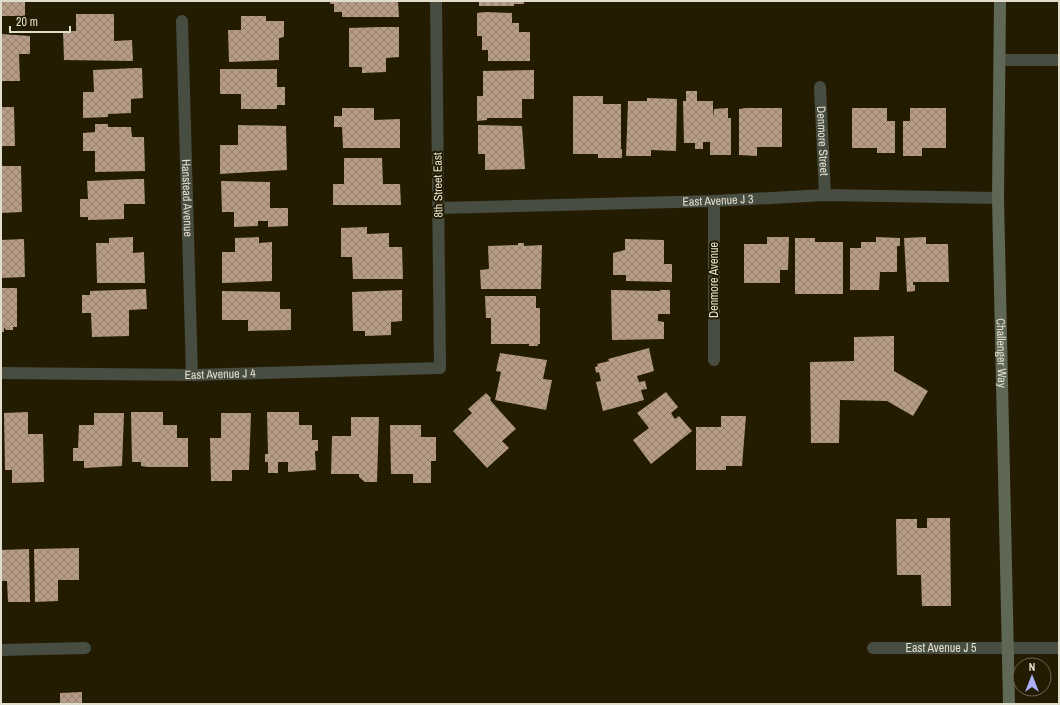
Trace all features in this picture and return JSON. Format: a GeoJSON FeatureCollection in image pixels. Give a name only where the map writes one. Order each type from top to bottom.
{"type":"FeatureCollection","features":[{"type":"Feature","properties":{"kind":"main road","name":"Challenger Way"},"geometry":{"type":"LineString","coordinates":[[1000,1],[998,198],[1009,704]]}},
{"type":"Feature","properties":{"kind":"street","name":"8th Street East"},"geometry":{"type":"LineString","coordinates":[[436,1],[440,368]]}},
{"type":"Feature","properties":{"kind":"street","name":"Hanstead Avenue"},"geometry":{"type":"LineString","coordinates":[[182,21],[192,375]]}},
{"type":"Feature","properties":{"kind":"street"},"geometry":{"type":"LineString","coordinates":[[1000,60],[1059,60]]}},
{"type":"Feature","properties":{"kind":"street","name":"Denmore Street"},"geometry":{"type":"LineString","coordinates":[[820,87],[824,195]]}},
{"type":"Feature","properties":{"kind":"street","name":"East Avenue J 3"},"geometry":{"type":"LineString","coordinates":[[438,208],[714,201],[824,195],[998,198]]}},
{"type":"Feature","properties":{"kind":"street","name":"Denmore Avenue"},"geometry":{"type":"LineString","coordinates":[[714,201],[714,360]]}},
{"type":"Feature","properties":{"kind":"street","name":"East Avenue J 4"},"geometry":{"type":"LineString","coordinates":[[1,373],[192,375],[440,368]]}},
{"type":"Feature","properties":{"kind":"street"},"geometry":{"type":"LineString","coordinates":[[1,650],[85,648]]}},
{"type":"Feature","properties":{"kind":"street","name":"East Avenue J 5"},"geometry":{"type":"LineString","coordinates":[[873,648],[1059,648]]}},
{"type":"Feature","properties":{"kind":"building"},"geometry":{"type":"Polygon","coordinates":[[[1,1],[25,1],[25,16],[1,16],[1,1]]]}},
{"type":"Feature","properties":{"kind":"building"},"geometry":{"type":"Polygon","coordinates":[[[330,1],[398,1],[399,17],[342,17],[342,12],[334,12],[334,4],[330,4],[330,1]]]}},
{"type":"Feature","properties":{"kind":"building"},"geometry":{"type":"Polygon","coordinates":[[[479,1],[524,1],[524,4],[514,4],[514,6],[479,6],[479,1]]]}},
{"type":"Feature","properties":{"kind":"building"},"geometry":{"type":"Polygon","coordinates":[[[477,13],[512,13],[512,23],[519,23],[519,32],[530,32],[530,61],[488,61],[488,50],[482,50],[482,36],[477,36],[477,13]]]}},
{"type":"Feature","properties":{"kind":"building"},"geometry":{"type":"Polygon","coordinates":[[[76,14],[114,14],[114,41],[132,40],[133,61],[64,60],[63,31],[76,31],[76,14]]]}},
{"type":"Feature","properties":{"kind":"building"},"geometry":{"type":"Polygon","coordinates":[[[241,16],[266,16],[266,21],[284,21],[284,37],[279,38],[279,60],[229,62],[228,30],[241,30],[241,16]]]}},
{"type":"Feature","properties":{"kind":"building"},"geometry":{"type":"Polygon","coordinates":[[[399,27],[399,57],[386,58],[386,72],[362,73],[362,67],[349,67],[349,28],[399,27]]]}},
{"type":"Feature","properties":{"kind":"building"},"geometry":{"type":"Polygon","coordinates":[[[1,34],[30,36],[30,54],[19,54],[20,81],[1,81],[1,34]]]}},
{"type":"Feature","properties":{"kind":"building"},"geometry":{"type":"Polygon","coordinates":[[[142,68],[143,98],[131,99],[131,113],[108,114],[108,117],[83,118],[83,92],[94,92],[93,70],[142,68]]]}},
{"type":"Feature","properties":{"kind":"building"},"geometry":{"type":"Polygon","coordinates":[[[220,69],[277,69],[277,87],[285,87],[285,105],[277,105],[277,109],[241,109],[241,94],[220,94],[220,69]]]}},
{"type":"Feature","properties":{"kind":"building"},"geometry":{"type":"Polygon","coordinates":[[[534,70],[534,99],[522,99],[522,118],[487,118],[487,120],[477,121],[477,96],[483,96],[483,71],[534,70]]]}},
{"type":"Feature","properties":{"kind":"building"},"geometry":{"type":"Polygon","coordinates":[[[686,91],[697,91],[697,101],[713,101],[713,118],[714,109],[728,108],[728,118],[731,118],[731,155],[710,155],[710,142],[703,142],[703,149],[695,149],[695,143],[684,143],[683,101],[686,101],[686,91]]]}},
{"type":"Feature","properties":{"kind":"building"},"geometry":{"type":"Polygon","coordinates":[[[573,96],[603,96],[603,104],[621,104],[622,158],[598,158],[598,154],[573,154],[573,96]]]}},
{"type":"Feature","properties":{"kind":"building"},"geometry":{"type":"Polygon","coordinates":[[[647,98],[677,99],[676,151],[651,150],[651,156],[626,156],[628,101],[647,101],[647,98]]]}},
{"type":"Feature","properties":{"kind":"building"},"geometry":{"type":"Polygon","coordinates":[[[1,107],[14,107],[15,146],[1,146],[1,107]]]}},
{"type":"Feature","properties":{"kind":"building"},"geometry":{"type":"Polygon","coordinates":[[[342,108],[374,108],[374,120],[400,119],[400,148],[343,148],[342,127],[334,127],[334,116],[342,116],[342,108]]]}},
{"type":"Feature","properties":{"kind":"building"},"geometry":{"type":"Polygon","coordinates":[[[782,108],[782,147],[757,147],[757,156],[739,155],[739,109],[782,108]]]}},
{"type":"Feature","properties":{"kind":"building"},"geometry":{"type":"Polygon","coordinates":[[[852,108],[887,108],[887,121],[895,121],[895,153],[877,153],[877,148],[852,148],[852,108]]]}},
{"type":"Feature","properties":{"kind":"building"},"geometry":{"type":"Polygon","coordinates":[[[910,108],[946,108],[946,148],[922,148],[922,156],[903,156],[903,121],[910,121],[910,108]]]}},
{"type":"Feature","properties":{"kind":"building"},"geometry":{"type":"Polygon","coordinates":[[[95,124],[108,124],[108,127],[131,127],[132,137],[144,137],[145,171],[95,172],[95,151],[83,151],[83,133],[95,132],[95,124]]]}},
{"type":"Feature","properties":{"kind":"building"},"geometry":{"type":"Polygon","coordinates":[[[238,125],[286,126],[287,170],[220,174],[220,145],[238,145],[238,125]]]}},
{"type":"Feature","properties":{"kind":"building"},"geometry":{"type":"Polygon","coordinates":[[[478,125],[522,126],[525,169],[485,170],[485,154],[478,154],[478,125]]]}},
{"type":"Feature","properties":{"kind":"building"},"geometry":{"type":"Polygon","coordinates":[[[344,158],[382,158],[383,184],[400,184],[401,205],[333,205],[333,184],[344,184],[344,158]]]}},
{"type":"Feature","properties":{"kind":"building"},"geometry":{"type":"Polygon","coordinates":[[[1,166],[21,166],[22,212],[1,213],[1,166]]]}},
{"type":"Feature","properties":{"kind":"building"},"geometry":{"type":"Polygon","coordinates":[[[144,179],[145,204],[124,204],[124,219],[88,220],[88,217],[80,217],[80,199],[88,199],[87,181],[144,179]]]}},
{"type":"Feature","properties":{"kind":"building"},"geometry":{"type":"Polygon","coordinates":[[[221,181],[270,182],[270,208],[288,208],[288,226],[268,227],[268,221],[258,221],[258,226],[234,227],[234,212],[222,212],[221,181]]]}},
{"type":"Feature","properties":{"kind":"building"},"geometry":{"type":"Polygon","coordinates":[[[367,227],[367,234],[389,233],[389,247],[402,247],[403,279],[353,279],[352,257],[341,257],[341,228],[367,227]]]}},
{"type":"Feature","properties":{"kind":"building"},"geometry":{"type":"Polygon","coordinates":[[[133,237],[133,253],[144,252],[145,283],[97,283],[96,243],[109,243],[109,238],[133,237]]]}},
{"type":"Feature","properties":{"kind":"building"},"geometry":{"type":"Polygon","coordinates":[[[259,237],[259,243],[272,242],[272,281],[222,283],[222,252],[235,252],[235,238],[259,237]]]}},
{"type":"Feature","properties":{"kind":"building"},"geometry":{"type":"Polygon","coordinates":[[[767,237],[789,237],[788,270],[780,270],[780,283],[744,283],[744,244],[767,244],[767,237]]]}},
{"type":"Feature","properties":{"kind":"building"},"geometry":{"type":"Polygon","coordinates":[[[876,237],[900,238],[900,246],[897,246],[897,272],[880,272],[879,290],[850,290],[850,248],[861,248],[861,242],[876,242],[876,237]]]}},
{"type":"Feature","properties":{"kind":"building"},"geometry":{"type":"Polygon","coordinates":[[[926,237],[926,244],[948,244],[949,282],[913,282],[913,285],[915,285],[915,291],[907,292],[904,238],[926,237]]]}},
{"type":"Feature","properties":{"kind":"building"},"geometry":{"type":"Polygon","coordinates":[[[795,238],[815,238],[815,242],[843,242],[843,294],[795,294],[795,238]]]}},
{"type":"Feature","properties":{"kind":"building"},"geometry":{"type":"Polygon","coordinates":[[[24,239],[25,277],[1,278],[1,240],[24,239]]]}},
{"type":"Feature","properties":{"kind":"building"},"geometry":{"type":"Polygon","coordinates":[[[625,239],[664,240],[664,264],[672,264],[672,282],[626,281],[626,275],[613,275],[613,253],[625,250],[625,239]]]}},
{"type":"Feature","properties":{"kind":"building"},"geometry":{"type":"Polygon","coordinates":[[[518,243],[524,243],[524,246],[542,245],[541,289],[481,289],[480,270],[489,269],[488,246],[518,245],[518,243]]]}},
{"type":"Feature","properties":{"kind":"building"},"geometry":{"type":"Polygon","coordinates":[[[1,288],[17,288],[17,327],[13,327],[13,330],[6,330],[4,327],[4,332],[1,332],[1,288]]]}},
{"type":"Feature","properties":{"kind":"building"},"geometry":{"type":"Polygon","coordinates":[[[146,289],[147,309],[129,310],[129,336],[92,337],[91,313],[82,313],[82,295],[90,295],[90,291],[146,289]]]}},
{"type":"Feature","properties":{"kind":"building"},"geometry":{"type":"Polygon","coordinates":[[[402,290],[402,321],[391,322],[391,335],[365,336],[365,331],[353,331],[352,292],[402,290]]]}},
{"type":"Feature","properties":{"kind":"building"},"geometry":{"type":"Polygon","coordinates":[[[611,290],[670,290],[670,314],[658,314],[658,321],[664,322],[664,339],[612,340],[611,290]]]}},
{"type":"Feature","properties":{"kind":"building"},"geometry":{"type":"Polygon","coordinates":[[[222,291],[280,292],[280,309],[291,309],[291,330],[248,331],[248,320],[222,320],[222,291]]]}},
{"type":"Feature","properties":{"kind":"building"},"geometry":{"type":"Polygon","coordinates":[[[485,296],[536,296],[536,308],[540,308],[540,344],[538,344],[538,346],[529,346],[529,344],[491,344],[491,318],[486,318],[485,296]]]}},
{"type":"Feature","properties":{"kind":"building"},"geometry":{"type":"Polygon","coordinates":[[[894,336],[894,371],[928,391],[913,416],[887,401],[840,400],[839,443],[811,443],[810,362],[854,361],[854,337],[894,336]]]}},
{"type":"Feature","properties":{"kind":"building"},"geometry":{"type":"Polygon","coordinates":[[[649,348],[654,371],[637,376],[639,382],[645,381],[647,389],[641,390],[644,400],[603,411],[596,382],[601,381],[599,372],[596,373],[595,367],[598,366],[597,364],[609,361],[608,359],[649,348]]]}},
{"type":"Feature","properties":{"kind":"building"},"geometry":{"type":"Polygon","coordinates":[[[500,353],[547,360],[543,379],[552,380],[546,410],[495,400],[501,372],[496,371],[500,353]]]}},
{"type":"Feature","properties":{"kind":"building"},"geometry":{"type":"Polygon","coordinates":[[[666,392],[678,407],[671,413],[675,419],[679,416],[692,431],[651,464],[633,440],[649,428],[637,413],[666,392]]]}},
{"type":"Feature","properties":{"kind":"building"},"geometry":{"type":"Polygon","coordinates":[[[486,393],[491,398],[490,400],[516,429],[502,441],[509,448],[487,468],[453,431],[472,413],[468,409],[486,393]]]}},
{"type":"Feature","properties":{"kind":"building"},"geometry":{"type":"Polygon","coordinates":[[[28,412],[28,434],[43,434],[44,482],[12,483],[12,470],[5,470],[4,413],[28,412]]]}},
{"type":"Feature","properties":{"kind":"building"},"geometry":{"type":"Polygon","coordinates":[[[131,412],[163,412],[163,425],[177,425],[177,438],[188,438],[188,467],[148,467],[141,466],[141,462],[132,462],[131,412]]]}},
{"type":"Feature","properties":{"kind":"building"},"geometry":{"type":"Polygon","coordinates":[[[267,412],[299,412],[299,425],[312,425],[312,440],[318,440],[318,451],[315,451],[316,470],[288,472],[288,462],[278,462],[278,473],[268,473],[268,462],[265,462],[265,454],[268,454],[267,412]]]}},
{"type":"Feature","properties":{"kind":"building"},"geometry":{"type":"Polygon","coordinates":[[[94,413],[124,413],[122,466],[84,468],[84,461],[73,461],[73,448],[78,448],[79,425],[94,425],[94,413]]]}},
{"type":"Feature","properties":{"kind":"building"},"geometry":{"type":"Polygon","coordinates":[[[221,413],[251,413],[249,470],[232,470],[232,481],[211,481],[210,438],[221,438],[221,413]]]}},
{"type":"Feature","properties":{"kind":"building"},"geometry":{"type":"Polygon","coordinates":[[[721,416],[746,416],[742,466],[726,466],[726,470],[696,470],[696,427],[721,427],[721,416]]]}},
{"type":"Feature","properties":{"kind":"building"},"geometry":{"type":"Polygon","coordinates":[[[351,417],[379,417],[377,482],[365,482],[359,477],[359,474],[331,474],[332,436],[351,436],[351,417]]]}},
{"type":"Feature","properties":{"kind":"building"},"geometry":{"type":"Polygon","coordinates":[[[390,425],[421,425],[421,437],[436,437],[436,461],[431,461],[431,483],[413,483],[413,474],[391,474],[390,425]]]}},
{"type":"Feature","properties":{"kind":"building"},"geometry":{"type":"Polygon","coordinates":[[[927,518],[950,518],[951,606],[922,606],[921,575],[897,575],[896,519],[917,519],[917,528],[927,528],[927,518]]]}},
{"type":"Feature","properties":{"kind":"building"},"geometry":{"type":"Polygon","coordinates":[[[79,548],[79,580],[58,580],[58,601],[35,602],[34,549],[79,548]]]}},
{"type":"Feature","properties":{"kind":"building"},"geometry":{"type":"Polygon","coordinates":[[[29,549],[30,602],[8,602],[7,581],[1,581],[1,550],[29,549]]]}},
{"type":"Feature","properties":{"kind":"building"},"geometry":{"type":"Polygon","coordinates":[[[82,692],[82,704],[60,704],[60,693],[82,692]]]}}]}
